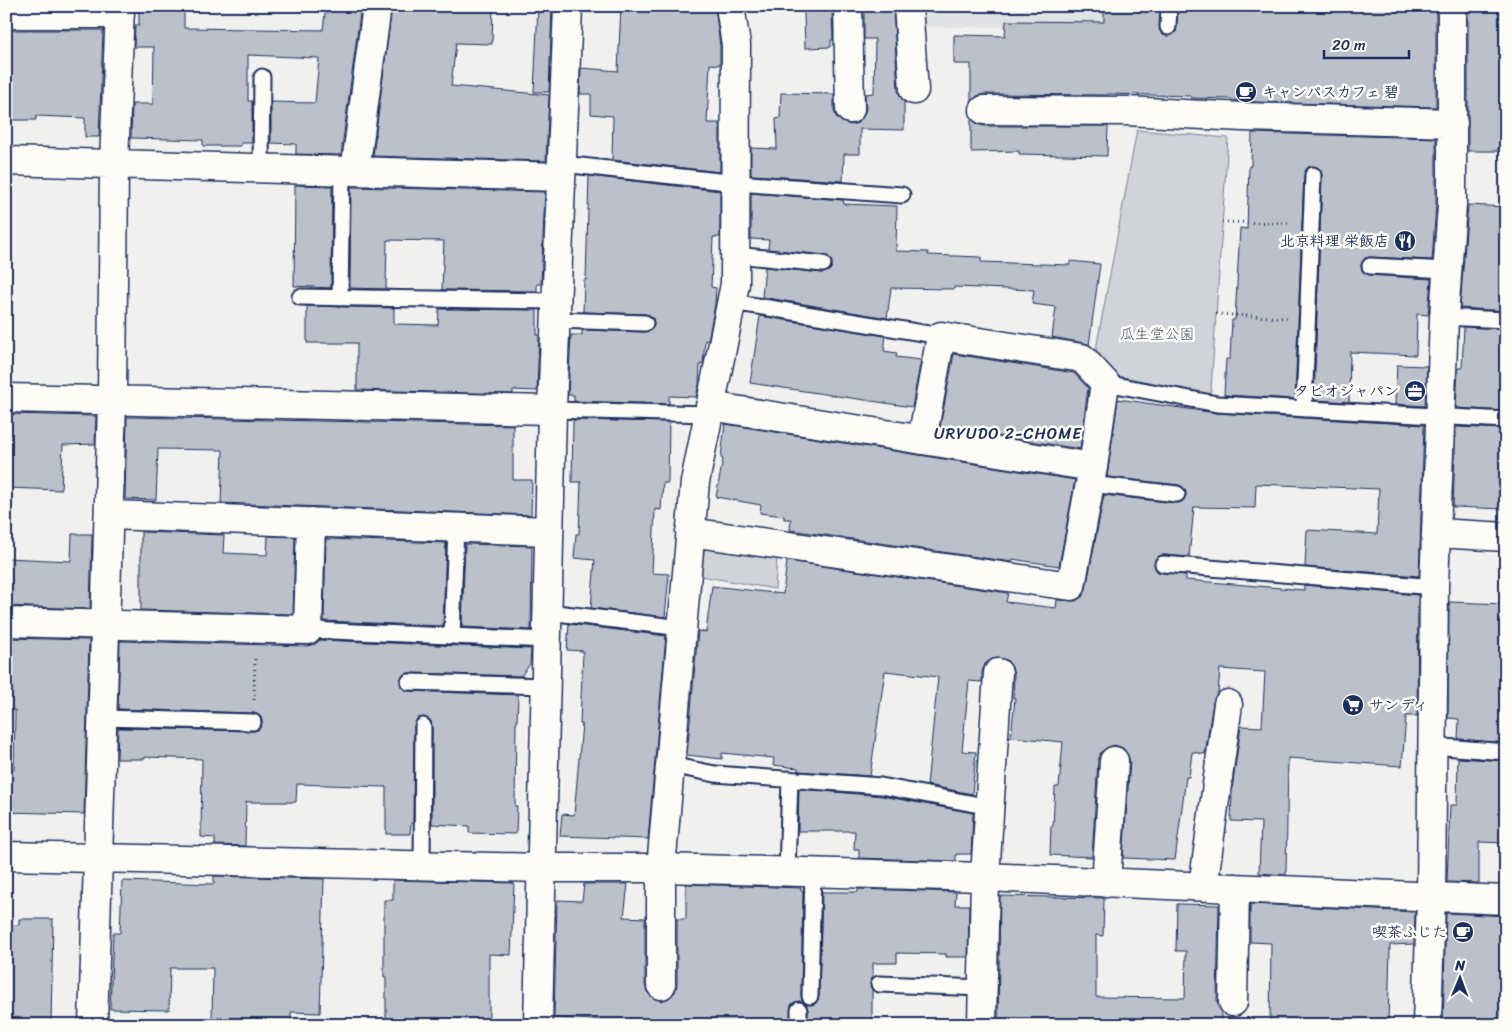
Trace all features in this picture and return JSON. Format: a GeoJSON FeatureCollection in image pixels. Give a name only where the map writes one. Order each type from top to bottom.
{"type":"FeatureCollection","features":[{"type":"Feature","properties":{"kind":"street"},"geometry":{"type":"LineString","coordinates":[[348,171],[377,6]]}},
{"type":"Feature","properties":{"kind":"street"},"geometry":{"type":"LineString","coordinates":[[538,1025],[552,410],[568,6]]}},
{"type":"Feature","properties":{"kind":"street"},"geometry":{"type":"LineString","coordinates":[[661,985],[661,868],[695,482],[735,284],[737,183],[736,45],[730,6]]}},
{"type":"Feature","properties":{"kind":"street"},"geometry":{"type":"LineString","coordinates":[[848,6],[850,109]]}},
{"type":"Feature","properties":{"kind":"street"},"geometry":{"type":"LineString","coordinates":[[908,6],[914,90]]}},
{"type":"Feature","properties":{"kind":"street"},"geometry":{"type":"LineString","coordinates":[[1427,1025],[1431,897],[1434,587],[1444,317],[1452,205],[1452,6]]}},
{"type":"Feature","properties":{"kind":"street"},"geometry":{"type":"LineString","coordinates":[[6,14],[120,10],[114,164],[112,401],[94,1025]]}},
{"type":"Feature","properties":{"kind":"street"},"geometry":{"type":"LineString","coordinates":[[984,110],[1126,111],[1243,117],[1453,123]]}},
{"type":"Feature","properties":{"kind":"street"},"geometry":{"type":"LineString","coordinates":[[6,161],[348,171],[561,170]]}},
{"type":"Feature","properties":{"kind":"street"},"geometry":{"type":"LineString","coordinates":[[690,532],[1071,586],[1105,383],[1082,358],[941,336],[922,440]]}},
{"type":"Feature","properties":{"kind":"street"},"geometry":{"type":"LineString","coordinates":[[6,398],[552,410]]}},
{"type":"Feature","properties":{"kind":"street"},"geometry":{"type":"LineString","coordinates":[[709,410],[922,440],[1091,475]]}},
{"type":"Feature","properties":{"kind":"street"},"geometry":{"type":"LineString","coordinates":[[109,515],[549,531]]}},
{"type":"Feature","properties":{"kind":"street"},"geometry":{"type":"LineString","coordinates":[[6,622],[308,630],[311,522]]}},
{"type":"Feature","properties":{"kind":"street"},"geometry":{"type":"LineString","coordinates":[[1437,533],[1506,537]]}},
{"type":"Feature","properties":{"kind":"street"},"geometry":{"type":"LineString","coordinates":[[982,1025],[985,877],[998,673]]}},
{"type":"Feature","properties":{"kind":"street"},"geometry":{"type":"LineString","coordinates":[[1203,887],[1228,704]]}},
{"type":"Feature","properties":{"kind":"street"},"geometry":{"type":"LineString","coordinates":[[1106,883],[1114,761]]}},
{"type":"Feature","properties":{"kind":"street"},"geometry":{"type":"LineString","coordinates":[[6,856],[422,866],[661,868],[985,877],[1506,900]]}},
{"type":"Feature","properties":{"kind":"street"},"geometry":{"type":"LineString","coordinates":[[1233,1002],[1235,888]]}},
{"type":"Feature","properties":{"kind":"lane"},"geometry":{"type":"LineString","coordinates":[[1168,27],[1169,6]]}},
{"type":"Feature","properties":{"kind":"lane"},"geometry":{"type":"LineString","coordinates":[[261,168],[262,77]]}},
{"type":"Feature","properties":{"kind":"lane"},"geometry":{"type":"LineString","coordinates":[[561,170],[902,195]]}},
{"type":"Feature","properties":{"kind":"lane"},"geometry":{"type":"LineString","coordinates":[[340,298],[348,171]]}},
{"type":"Feature","properties":{"kind":"lane"},"geometry":{"type":"LineString","coordinates":[[1304,409],[1313,175]]}},
{"type":"Feature","properties":{"kind":"lane"},"geometry":{"type":"LineString","coordinates":[[736,255],[823,264]]}},
{"type":"Feature","properties":{"kind":"lane"},"geometry":{"type":"LineString","coordinates":[[1370,266],[1447,270]]}},
{"type":"Feature","properties":{"kind":"lane"},"geometry":{"type":"LineString","coordinates":[[300,297],[556,310],[645,322]]}},
{"type":"Feature","properties":{"kind":"lane"},"geometry":{"type":"LineString","coordinates":[[732,302],[941,336]]}},
{"type":"Feature","properties":{"kind":"lane"},"geometry":{"type":"LineString","coordinates":[[1444,317],[1506,320]]}},
{"type":"Feature","properties":{"kind":"lane"},"geometry":{"type":"LineString","coordinates":[[1105,383],[1216,404],[1506,420]]}},
{"type":"Feature","properties":{"kind":"lane"},"geometry":{"type":"LineString","coordinates":[[552,410],[709,410]]}},
{"type":"Feature","properties":{"kind":"lane"},"geometry":{"type":"LineString","coordinates":[[1091,475],[1177,494]]}},
{"type":"Feature","properties":{"kind":"lane"},"geometry":{"type":"LineString","coordinates":[[452,636],[456,527]]}},
{"type":"Feature","properties":{"kind":"lane"},"geometry":{"type":"LineString","coordinates":[[1163,564],[1434,587]]}},
{"type":"Feature","properties":{"kind":"lane"},"geometry":{"type":"LineString","coordinates":[[548,612],[682,628]]}},
{"type":"Feature","properties":{"kind":"lane"},"geometry":{"type":"LineString","coordinates":[[308,630],[547,640]]}},
{"type":"Feature","properties":{"kind":"lane"},"geometry":{"type":"LineString","coordinates":[[409,682],[546,686]]}},
{"type":"Feature","properties":{"kind":"lane"},"geometry":{"type":"LineString","coordinates":[[103,718],[253,722]]}},
{"type":"Feature","properties":{"kind":"lane"},"geometry":{"type":"LineString","coordinates":[[422,866],[423,726]]}},
{"type":"Feature","properties":{"kind":"lane"},"geometry":{"type":"LineString","coordinates":[[1432,746],[1506,752]]}},
{"type":"Feature","properties":{"kind":"lane"},"geometry":{"type":"LineString","coordinates":[[670,765],[715,774],[882,786],[990,807]]}},
{"type":"Feature","properties":{"kind":"lane"},"geometry":{"type":"LineString","coordinates":[[790,779],[810,996]]}},
{"type":"Feature","properties":{"kind":"lane"},"geometry":{"type":"LineString","coordinates":[[879,984],[983,988]]}},
{"type":"Feature","properties":{"kind":"path"},"geometry":{"type":"LineString","coordinates":[[1222,222],[1311,223]]}},
{"type":"Feature","properties":{"kind":"path"},"geometry":{"type":"LineString","coordinates":[[1216,314],[1308,319]]}},
{"type":"Feature","properties":{"kind":"path"},"geometry":{"type":"LineString","coordinates":[[253,722],[256,628]]}},
{"type":"Feature","properties":{"kind":"shaded area"},"geometry":{"type":"Polygon","coordinates":[[[917,6],[1134,6],[1134,27],[918,27],[917,6]]]}},
{"type":"Feature","properties":{"kind":"green space","name":"瓜生堂公園"},"geometry":{"type":"Polygon","coordinates":[[[1137,130],[1228,138],[1210,404],[1120,386],[1096,349],[1137,130]]]}},
{"type":"Feature","properties":{"kind":"green space"},"geometry":{"type":"Polygon","coordinates":[[[703,545],[777,557],[775,589],[701,576],[703,545]]]}},
{"type":"Feature","properties":{"kind":"building"},"geometry":{"type":"Polygon","coordinates":[[[139,6],[184,6],[184,28],[323,30],[326,6],[361,6],[341,155],[296,154],[296,144],[271,143],[271,102],[315,103],[319,58],[248,55],[248,101],[252,101],[252,143],[241,143],[241,146],[203,146],[203,140],[131,138],[132,104],[153,104],[154,47],[134,47],[135,25],[139,25],[139,6]]]}},
{"type":"Feature","properties":{"kind":"building"},"geometry":{"type":"Polygon","coordinates":[[[392,6],[493,6],[492,44],[456,43],[451,86],[549,95],[546,161],[373,156],[392,6]]]}},
{"type":"Feature","properties":{"kind":"building"},"geometry":{"type":"Polygon","coordinates":[[[538,6],[552,6],[549,92],[534,92],[538,6]]]}},
{"type":"Feature","properties":{"kind":"building"},"geometry":{"type":"Polygon","coordinates":[[[621,6],[715,6],[720,46],[720,65],[710,64],[707,123],[720,123],[720,172],[612,160],[613,116],[591,114],[591,94],[580,94],[581,68],[618,71],[621,6]]]}},
{"type":"Feature","properties":{"kind":"building"},"geometry":{"type":"Polygon","coordinates":[[[864,6],[893,6],[898,91],[904,102],[904,130],[860,129],[860,154],[844,154],[843,181],[751,175],[751,148],[777,149],[776,119],[780,118],[781,93],[834,94],[836,117],[842,122],[851,125],[858,123],[863,117],[866,109],[865,94],[874,93],[875,39],[864,39],[864,6]]]}},
{"type":"Feature","properties":{"kind":"building"},"geometry":{"type":"Polygon","coordinates":[[[1104,6],[1160,6],[1160,31],[1163,35],[1168,36],[1176,32],[1178,6],[1436,6],[1436,107],[1254,102],[1232,99],[1191,98],[1191,96],[1108,94],[984,94],[977,96],[971,102],[971,64],[954,64],[954,35],[1005,36],[1006,21],[1104,22],[1104,6]]]}},
{"type":"Feature","properties":{"kind":"building"},"geometry":{"type":"Polygon","coordinates":[[[1468,6],[1506,6],[1506,148],[1498,148],[1498,151],[1468,151],[1468,6]]]}},
{"type":"Feature","properties":{"kind":"building"},"geometry":{"type":"Polygon","coordinates":[[[832,11],[833,40],[831,40],[831,47],[805,48],[804,12],[832,11]]]}},
{"type":"Feature","properties":{"kind":"building"},"geometry":{"type":"Polygon","coordinates":[[[6,30],[103,30],[99,137],[85,137],[85,118],[36,116],[36,120],[6,120],[6,30]]]}},
{"type":"Feature","properties":{"kind":"building"},"geometry":{"type":"Polygon","coordinates":[[[971,118],[977,124],[984,126],[1108,126],[1107,156],[1019,154],[1019,151],[971,152],[971,118]]]}},
{"type":"Feature","properties":{"kind":"building"},"geometry":{"type":"Polygon","coordinates":[[[1252,133],[1436,138],[1436,204],[1432,260],[1370,257],[1365,258],[1361,265],[1362,271],[1369,275],[1431,279],[1428,315],[1417,314],[1416,355],[1350,352],[1349,402],[1314,400],[1322,175],[1321,170],[1314,166],[1308,167],[1304,175],[1295,399],[1224,395],[1226,359],[1230,359],[1232,320],[1235,320],[1240,228],[1247,229],[1252,133]]]}},
{"type":"Feature","properties":{"kind":"building"},"geometry":{"type":"Polygon","coordinates":[[[589,176],[720,191],[720,237],[713,237],[711,287],[716,288],[715,304],[708,341],[705,340],[703,365],[700,364],[696,397],[669,396],[669,404],[574,401],[574,395],[568,395],[571,335],[582,335],[582,330],[645,332],[653,328],[654,324],[653,318],[645,314],[583,312],[584,280],[586,280],[589,176]]]}},
{"type":"Feature","properties":{"kind":"building"},"geometry":{"type":"Polygon","coordinates":[[[295,185],[332,186],[331,288],[294,286],[295,185]]]}},
{"type":"Feature","properties":{"kind":"building"},"geometry":{"type":"Polygon","coordinates":[[[351,187],[545,192],[541,284],[537,284],[537,291],[442,290],[444,241],[387,240],[386,289],[350,288],[351,187]]]}},
{"type":"Feature","properties":{"kind":"building"},"geometry":{"type":"Polygon","coordinates":[[[751,193],[843,200],[844,204],[897,206],[896,251],[928,252],[928,255],[981,257],[981,262],[1070,265],[1070,261],[1100,264],[1089,345],[1052,337],[1056,307],[1032,304],[1034,290],[954,287],[954,289],[891,288],[887,318],[762,297],[765,267],[823,273],[830,270],[832,264],[831,260],[824,255],[768,249],[769,240],[751,239],[751,193]]]}},
{"type":"Feature","properties":{"kind":"building"},"geometry":{"type":"Polygon","coordinates":[[[1468,205],[1506,207],[1506,311],[1460,308],[1468,205]]]}},
{"type":"Feature","properties":{"kind":"building"},"geometry":{"type":"Polygon","coordinates":[[[307,306],[394,308],[394,324],[438,325],[439,309],[537,310],[537,335],[539,335],[537,391],[513,390],[513,394],[357,390],[357,343],[307,343],[307,306]]]}},
{"type":"Feature","properties":{"kind":"building"},"geometry":{"type":"Polygon","coordinates":[[[760,316],[886,336],[884,351],[897,353],[896,357],[921,360],[912,407],[750,383],[760,316]]]}},
{"type":"Feature","properties":{"kind":"building"},"geometry":{"type":"Polygon","coordinates":[[[1464,327],[1506,329],[1506,411],[1456,408],[1458,368],[1462,368],[1464,327]]]}},
{"type":"Feature","properties":{"kind":"building"},"geometry":{"type":"Polygon","coordinates":[[[954,354],[1074,373],[1088,388],[1080,449],[940,427],[954,354]]]}},
{"type":"Feature","properties":{"kind":"building"},"geometry":{"type":"Polygon","coordinates":[[[1397,365],[1427,366],[1425,406],[1395,404],[1397,365]]]}},
{"type":"Feature","properties":{"kind":"building"},"geometry":{"type":"Polygon","coordinates":[[[1118,399],[1216,413],[1424,425],[1419,576],[1305,567],[1307,530],[1377,534],[1379,489],[1256,484],[1255,508],[1194,507],[1189,557],[1163,555],[1156,558],[1154,563],[1158,572],[1186,575],[1186,580],[1304,590],[1304,585],[1418,595],[1417,716],[1406,716],[1402,766],[1288,758],[1286,875],[1259,873],[1261,822],[1231,821],[1232,789],[1241,726],[1262,727],[1265,672],[1220,669],[1218,693],[1213,702],[1205,754],[1192,752],[1189,777],[1186,777],[1175,860],[1123,858],[1130,762],[1123,748],[1115,745],[1101,752],[1098,760],[1092,857],[1050,855],[1055,787],[1059,787],[1063,742],[1011,737],[1015,698],[1013,698],[1014,674],[1007,660],[999,658],[992,659],[985,664],[982,672],[982,682],[969,681],[962,751],[976,752],[972,794],[927,785],[938,677],[885,671],[870,776],[798,771],[798,768],[773,765],[774,758],[722,753],[722,759],[687,755],[698,631],[706,632],[712,586],[783,594],[787,561],[1008,593],[1006,602],[1056,608],[1057,600],[1076,601],[1083,596],[1086,589],[1104,495],[1176,503],[1181,502],[1186,496],[1185,490],[1179,485],[1107,477],[1118,399]]]}},
{"type":"Feature","properties":{"kind":"building"},"geometry":{"type":"Polygon","coordinates":[[[6,414],[96,416],[95,444],[63,445],[61,490],[6,488],[6,414]]]}},
{"type":"Feature","properties":{"kind":"building"},"geometry":{"type":"Polygon","coordinates":[[[127,417],[513,425],[513,480],[532,480],[531,515],[221,503],[223,450],[158,449],[156,500],[125,499],[127,417]]]}},
{"type":"Feature","properties":{"kind":"building"},"geometry":{"type":"Polygon","coordinates":[[[573,420],[669,422],[668,483],[663,483],[661,510],[655,509],[652,573],[669,574],[665,617],[591,608],[595,560],[574,558],[576,534],[579,534],[581,482],[572,482],[573,420]]]}},
{"type":"Feature","properties":{"kind":"building"},"geometry":{"type":"Polygon","coordinates":[[[725,424],[1075,480],[1059,566],[1012,559],[1012,562],[790,530],[791,519],[784,519],[784,516],[760,513],[761,505],[716,497],[723,459],[721,458],[725,424]]]}},
{"type":"Feature","properties":{"kind":"building"},"geometry":{"type":"Polygon","coordinates":[[[1456,427],[1506,429],[1506,509],[1453,507],[1456,427]]]}},
{"type":"Feature","properties":{"kind":"building"},"geometry":{"type":"Polygon","coordinates":[[[141,532],[224,535],[223,553],[267,555],[268,536],[295,537],[293,614],[141,610],[141,532]]]}},
{"type":"Feature","properties":{"kind":"building"},"geometry":{"type":"Polygon","coordinates":[[[72,534],[92,534],[90,609],[6,606],[6,558],[71,561],[72,534]]]}},
{"type":"Feature","properties":{"kind":"building"},"geometry":{"type":"Polygon","coordinates":[[[326,539],[446,543],[443,626],[324,621],[326,539]]]}},
{"type":"Feature","properties":{"kind":"building"},"geometry":{"type":"Polygon","coordinates":[[[465,544],[532,546],[531,630],[462,627],[465,544]]]}},
{"type":"Feature","properties":{"kind":"building"},"geometry":{"type":"Polygon","coordinates":[[[1449,602],[1506,604],[1506,743],[1458,739],[1459,719],[1448,718],[1449,602]]]}},
{"type":"Feature","properties":{"kind":"building"},"geometry":{"type":"Polygon","coordinates":[[[569,624],[666,636],[648,839],[560,836],[562,814],[574,815],[582,724],[580,724],[583,651],[567,650],[569,624]]]}},
{"type":"Feature","properties":{"kind":"building"},"geometry":{"type":"Polygon","coordinates":[[[6,638],[89,640],[84,814],[6,812],[6,770],[14,770],[15,710],[6,709],[6,638]]]}},
{"type":"Feature","properties":{"kind":"building"},"geometry":{"type":"Polygon","coordinates":[[[320,640],[531,649],[530,664],[521,676],[409,673],[404,674],[400,681],[401,687],[409,691],[518,695],[516,723],[516,834],[469,833],[469,826],[432,824],[432,726],[431,721],[424,717],[418,718],[414,726],[413,823],[411,823],[410,834],[386,834],[386,787],[297,784],[296,802],[246,802],[245,846],[215,845],[215,838],[201,837],[202,759],[145,757],[145,759],[117,759],[118,728],[253,731],[258,730],[262,723],[261,717],[253,713],[118,709],[120,641],[308,646],[320,640]]]}},
{"type":"Feature","properties":{"kind":"building"},"geometry":{"type":"Polygon","coordinates":[[[1458,758],[1506,761],[1506,843],[1479,842],[1479,883],[1447,882],[1450,805],[1457,805],[1458,758]]]}},
{"type":"Feature","properties":{"kind":"building"},"geometry":{"type":"Polygon","coordinates":[[[799,789],[882,796],[973,813],[971,854],[956,854],[956,861],[859,858],[859,849],[854,849],[855,831],[798,831],[799,789]]]}},
{"type":"Feature","properties":{"kind":"building"},"geometry":{"type":"Polygon","coordinates":[[[214,876],[324,879],[320,1013],[291,1012],[291,1025],[242,1025],[242,1018],[212,1018],[213,968],[170,968],[169,1010],[110,1009],[113,933],[120,933],[122,881],[214,884],[214,876]]]}},
{"type":"Feature","properties":{"kind":"building"},"geometry":{"type":"Polygon","coordinates":[[[393,880],[514,883],[511,955],[489,954],[489,1025],[386,1025],[384,900],[393,900],[393,880]]]}},
{"type":"Feature","properties":{"kind":"building"},"geometry":{"type":"Polygon","coordinates":[[[584,884],[628,884],[624,917],[645,918],[645,985],[647,992],[653,998],[661,1001],[669,998],[675,992],[677,985],[677,919],[686,919],[686,884],[801,888],[801,891],[803,891],[801,996],[803,1002],[795,1002],[791,1005],[790,1022],[752,1021],[752,1025],[654,1025],[654,1023],[554,1018],[557,900],[582,901],[584,884]]]}},
{"type":"Feature","properties":{"kind":"building"},"geometry":{"type":"Polygon","coordinates":[[[858,889],[956,892],[955,905],[969,905],[968,957],[946,957],[946,954],[897,953],[897,963],[873,963],[873,977],[870,984],[872,990],[872,1024],[808,1021],[806,1004],[815,1004],[819,996],[822,892],[858,892],[858,889]]]}},
{"type":"Feature","properties":{"kind":"building"},"geometry":{"type":"Polygon","coordinates":[[[1000,896],[1104,898],[1103,936],[1096,935],[1096,997],[1185,998],[1186,951],[1176,951],[1177,904],[1219,905],[1217,1002],[1221,1011],[1221,1025],[998,1025],[1000,896]]]}},
{"type":"Feature","properties":{"kind":"building"},"geometry":{"type":"Polygon","coordinates":[[[1250,904],[1415,912],[1414,944],[1390,945],[1388,1025],[1270,1025],[1271,943],[1250,942],[1250,904]]]}},
{"type":"Feature","properties":{"kind":"building"},"geometry":{"type":"Polygon","coordinates":[[[1446,913],[1506,916],[1506,1025],[1443,1025],[1446,913]]]}},
{"type":"Feature","properties":{"kind":"building"},"geometry":{"type":"Polygon","coordinates":[[[19,919],[53,919],[51,1025],[6,1025],[6,924],[19,925],[19,919]]]}},
{"type":"Feature","properties":{"kind":"place","name":"キャンパスカフェ 碧"},"geometry":{"type":"Point","coordinates":[1246,92]}},
{"type":"Feature","properties":{"kind":"place","name":"北京料理 栄飯店"},"geometry":{"type":"Point","coordinates":[1405,241]}},
{"type":"Feature","properties":{"kind":"place","name":"タピオジャパン"},"geometry":{"type":"Point","coordinates":[1415,391]}},
{"type":"Feature","properties":{"kind":"place","name":"サンディ"},"geometry":{"type":"Point","coordinates":[1353,705]}},
{"type":"Feature","properties":{"kind":"place","name":"喫茶ふじた"},"geometry":{"type":"Point","coordinates":[1463,932]}},
{"type":"Feature","properties":{"kind":"district","name":"URYUDO 2-CHOME"},"geometry":{"type":"Point","coordinates":[1008,433]}}]}
